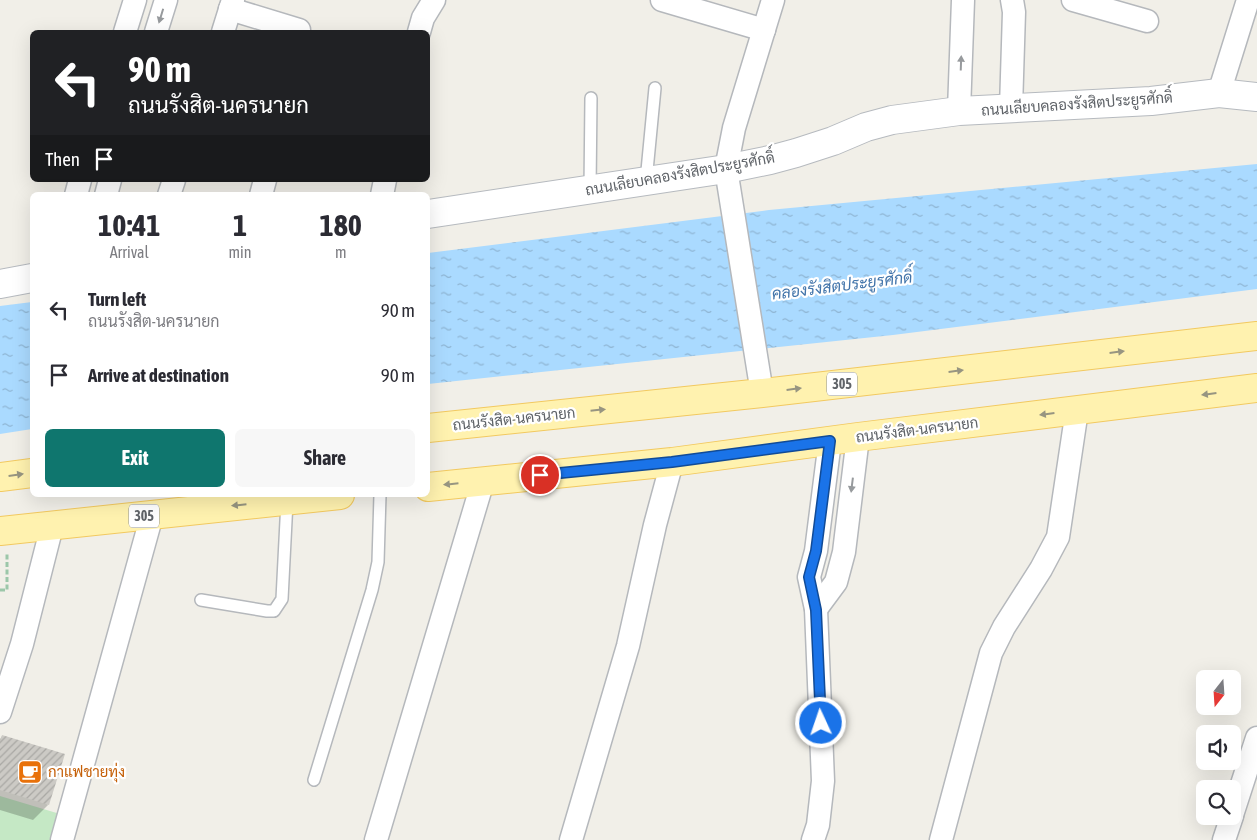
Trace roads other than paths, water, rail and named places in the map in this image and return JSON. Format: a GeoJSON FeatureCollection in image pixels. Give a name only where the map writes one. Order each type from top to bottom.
{"type":"FeatureCollection","features":[{"type":"Feature","properties":{"kind":"main road","name":"ถนนรังสิต-นครนายก"},"geometry":{"type":"LineString","coordinates":[[430,428],[760,382],[1257,336]]}},
{"type":"Feature","properties":{"kind":"main road","name":"ถนนรังสิต-นครนายก"},"geometry":{"type":"LineString","coordinates":[[430,487],[672,462],[1257,388]]}},
{"type":"Feature","properties":{"kind":"main road"},"geometry":{"type":"LineString","coordinates":[[0,477],[30,473]]}},
{"type":"Feature","properties":{"kind":"main road","name":"305"},"geometry":{"type":"LineString","coordinates":[[4,531],[315,497]]}},
{"type":"Feature","properties":{"kind":"street"},"geometry":{"type":"LineString","coordinates":[[126,30],[135,0]]}},
{"type":"Feature","properties":{"kind":"street"},"geometry":{"type":"LineString","coordinates":[[157,30],[166,0]]}},
{"type":"Feature","properties":{"kind":"street"},"geometry":{"type":"LineString","coordinates":[[420,30],[423,18],[434,0]]}},
{"type":"Feature","properties":{"kind":"street"},"geometry":{"type":"LineString","coordinates":[[662,0],[764,30]]}},
{"type":"Feature","properties":{"kind":"street"},"geometry":{"type":"LineString","coordinates":[[760,382],[732,197],[726,169],[734,128],[773,0]]}},
{"type":"Feature","properties":{"kind":"street"},"geometry":{"type":"LineString","coordinates":[[959,111],[963,0]]}},
{"type":"Feature","properties":{"kind":"street"},"geometry":{"type":"LineString","coordinates":[[1011,108],[1014,12],[1012,0]]}},
{"type":"Feature","properties":{"kind":"street"},"geometry":{"type":"LineString","coordinates":[[1073,0],[1147,20]]}},
{"type":"Feature","properties":{"kind":"street"},"geometry":{"type":"LineString","coordinates":[[1219,93],[1248,0]]}},
{"type":"Feature","properties":{"kind":"street"},"geometry":{"type":"LineString","coordinates":[[223,30],[232,5],[299,30]]}},
{"type":"Feature","properties":{"kind":"street","name":"ถนนเลียบคลองรังสิตประยูรศักดิ์"},"geometry":{"type":"LineString","coordinates":[[430,214],[726,169],[796,153],[833,141],[866,127],[892,120],[959,111],[1151,101],[1219,93],[1257,97]]}},
{"type":"Feature","properties":{"kind":"street"},"geometry":{"type":"LineString","coordinates":[[0,284],[30,278]]}},
{"type":"Feature","properties":{"kind":"street"},"geometry":{"type":"LineString","coordinates":[[941,840],[991,653],[1004,626],[1041,569],[1058,538],[1077,410]]}},
{"type":"Feature","properties":{"kind":"street"},"geometry":{"type":"LineString","coordinates":[[816,610],[836,582],[844,552],[858,437]]}},
{"type":"Feature","properties":{"kind":"street"},"geometry":{"type":"LineString","coordinates":[[813,840],[818,825],[823,781],[816,610],[809,577],[816,551],[830,441]]}},
{"type":"Feature","properties":{"kind":"street"},"geometry":{"type":"LineString","coordinates":[[572,840],[628,646],[655,525],[672,462]]}},
{"type":"Feature","properties":{"kind":"street"},"geometry":{"type":"LineString","coordinates":[[376,840],[483,481]]}},
{"type":"Feature","properties":{"kind":"street"},"geometry":{"type":"LineString","coordinates":[[62,840],[152,515]]}},
{"type":"Feature","properties":{"kind":"street"},"geometry":{"type":"LineString","coordinates":[[0,712],[22,644],[52,526]]}},
{"type":"Feature","properties":{"kind":"street"},"geometry":{"type":"LineString","coordinates":[[1241,787],[1257,738]]}},
{"type":"Feature","properties":{"kind":"street"},"geometry":{"type":"LineString","coordinates":[[1224,840],[1229,825]]}},
{"type":"Feature","properties":{"kind":"lane"},"geometry":{"type":"LineString","coordinates":[[646,181],[655,88]]}},
{"type":"Feature","properties":{"kind":"lane"},"geometry":{"type":"LineString","coordinates":[[590,189],[591,98]]}},
{"type":"Feature","properties":{"kind":"lane"},"geometry":{"type":"LineString","coordinates":[[314,780],[372,590],[378,562],[380,497]]}},
{"type":"Feature","properties":{"kind":"lane"},"geometry":{"type":"LineString","coordinates":[[201,600],[266,611],[274,611],[279,606],[282,599],[287,500]]}},
{"type":"Feature","properties":{"kind":"water","name":"คลองรังสิตประยูรศักดิ์"},"geometry":{"type":"Polygon","coordinates":[[[1257,164],[1257,289],[893,335],[430,384],[430,253],[769,210],[1257,164]]]}},
{"type":"Feature","properties":{"kind":"water"},"geometry":{"type":"Polygon","coordinates":[[[30,302],[30,429],[0,434],[0,306],[30,302]]]}},
{"type":"Feature","properties":{"kind":"place","name":"กาแฟชายทุ่ง"},"geometry":{"type":"Point","coordinates":[30,772]}}]}
